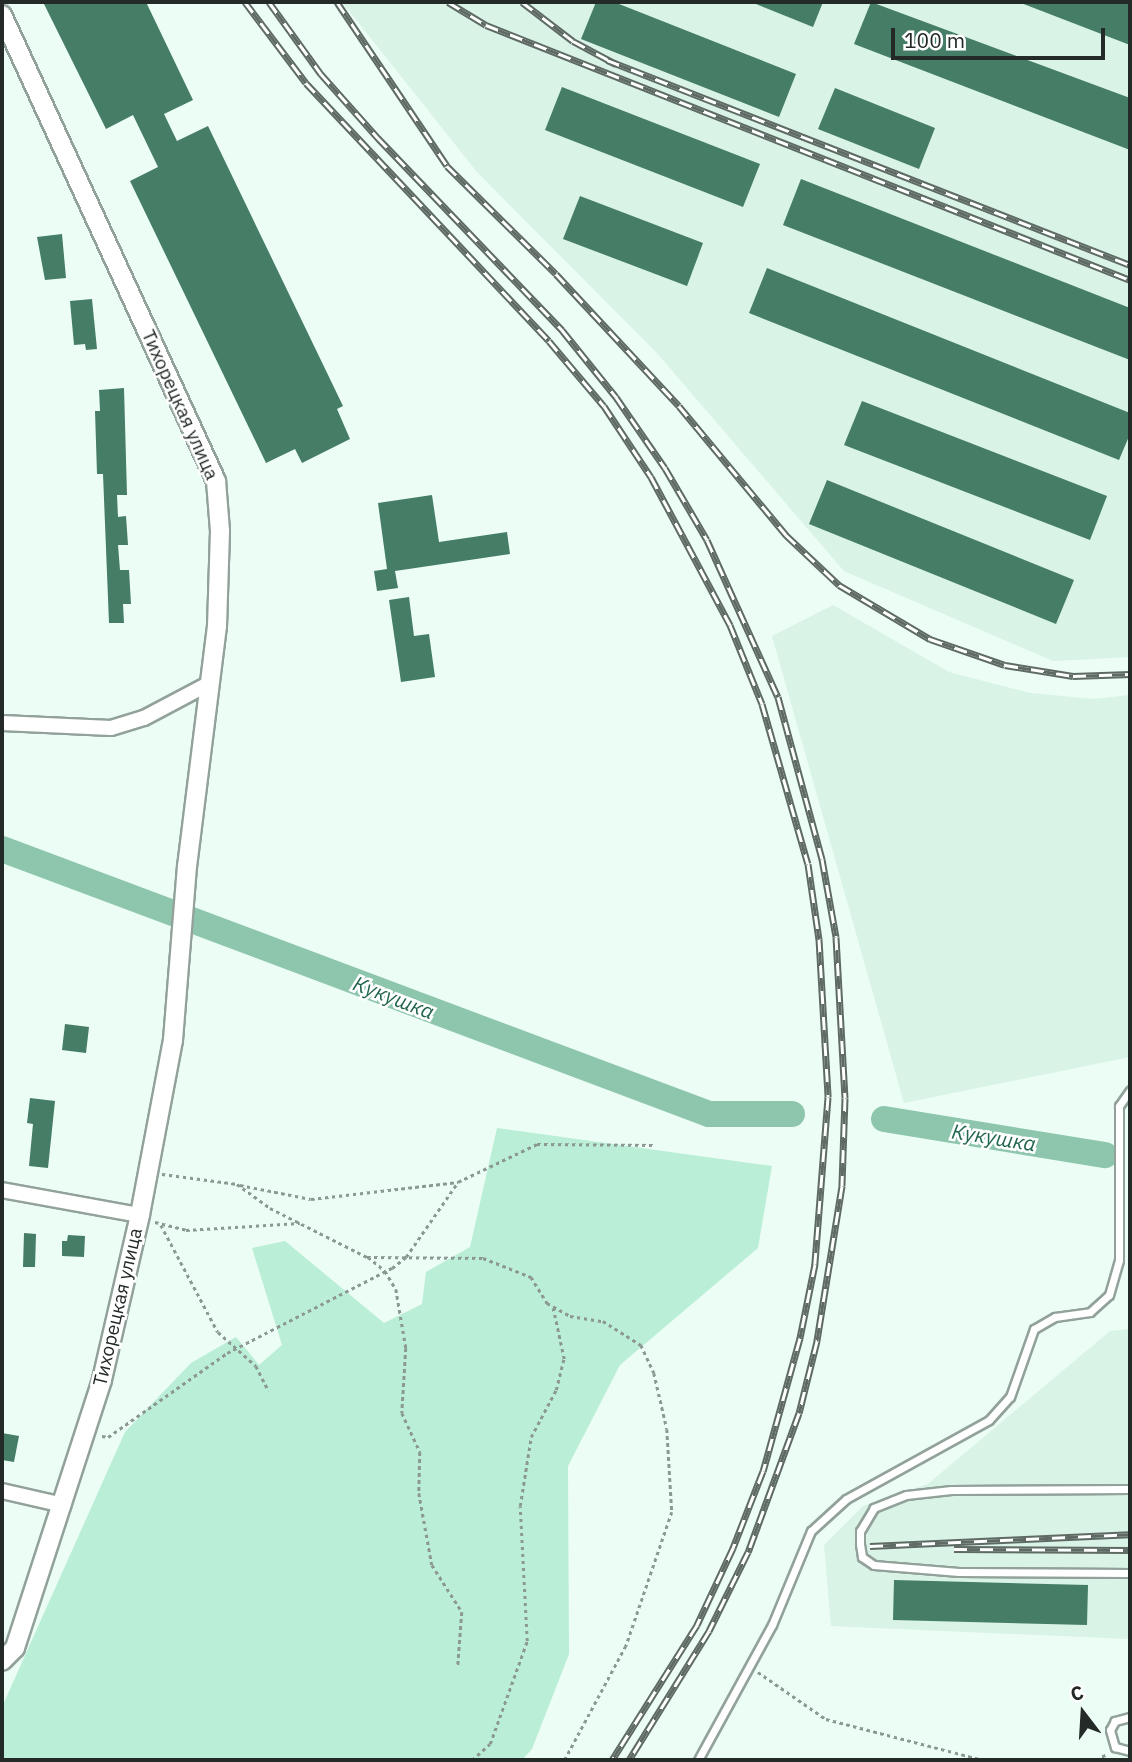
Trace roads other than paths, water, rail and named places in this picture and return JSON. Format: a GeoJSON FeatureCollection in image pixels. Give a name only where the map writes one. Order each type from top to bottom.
{"type":"FeatureCollection","features":[{"type":"Feature","properties":{"kind":"street","name":"Тихорецкая улица"},"geometry":{"type":"LineString","coordinates":[[2,15],[216,481],[220,531],[210,683],[187,866],[173,1040],[140,1214],[86,1433],[15,1648],[2,1661]]}},
{"type":"Feature","properties":{"kind":"street"},"geometry":{"type":"LineString","coordinates":[[2,723],[111,728],[144,718],[210,683]]}},
{"type":"Feature","properties":{"kind":"street"},"geometry":{"type":"LineString","coordinates":[[2,1190],[140,1214]]}},
{"type":"Feature","properties":{"kind":"street"},"geometry":{"type":"LineString","coordinates":[[2,1491],[63,1505]]}},
{"type":"Feature","properties":{"kind":"lane"},"geometry":{"type":"LineString","coordinates":[[698,1760],[750,1667],[811,1531],[846,1499],[989,1420],[1010,1396],[1034,1329],[1055,1317],[1090,1312],[1109,1295],[1119,1261],[1119,1106],[1130,1090]]}},
{"type":"Feature","properties":{"kind":"lane"},"geometry":{"type":"LineString","coordinates":[[1130,1489],[951,1490],[906,1495],[874,1508],[860,1531],[862,1557],[874,1564],[959,1572],[1130,1573]]}},
{"type":"Feature","properties":{"kind":"lane"},"geometry":{"type":"LineString","coordinates":[[1130,1717],[1115,1721],[1110,1730],[1115,1747],[1130,1751]]}},
{"type":"Feature","properties":{"kind":"waterway","name":"Кукушка"},"geometry":{"type":"LineString","coordinates":[[2,849],[709,1114],[792,1114]]}},
{"type":"Feature","properties":{"kind":"waterway","name":"Кукушка"},"geometry":{"type":"LineString","coordinates":[[884,1119],[1105,1155]]}},
{"type":"Feature","properties":{"kind":"railway"},"geometry":{"type":"LineString","coordinates":[[245,2],[306,83],[549,341],[604,406],[651,477],[730,625],[762,704],[808,864],[819,939],[828,1097],[815,1264],[800,1338],[763,1471],[733,1548],[697,1625],[612,1760]]}},
{"type":"Feature","properties":{"kind":"railway"},"geometry":{"type":"LineString","coordinates":[[269,2],[321,74],[378,138],[562,330],[616,397],[665,468],[707,540],[778,697],[822,859],[836,937],[845,1098],[842,1186],[817,1341],[799,1413],[748,1552],[709,1631],[629,1760]]}},
{"type":"Feature","properties":{"kind":"railway"},"geometry":{"type":"LineString","coordinates":[[337,2],[447,166],[556,274],[679,406],[786,535],[839,585],[930,639],[1005,665],[1073,676],[1130,674]]}},
{"type":"Feature","properties":{"kind":"railway"},"geometry":{"type":"LineString","coordinates":[[448,2],[486,25],[1130,280]]}},
{"type":"Feature","properties":{"kind":"railway"},"geometry":{"type":"LineString","coordinates":[[522,2],[573,41],[616,64]]}},
{"type":"Feature","properties":{"kind":"railway"},"geometry":{"type":"LineString","coordinates":[[607,60],[1130,265]]}},
{"type":"Feature","properties":{"kind":"railway"},"geometry":{"type":"LineString","coordinates":[[870,1546],[1130,1534]]}},
{"type":"Feature","properties":{"kind":"railway"},"geometry":{"type":"LineString","coordinates":[[954,1549],[1130,1550]]}}]}
